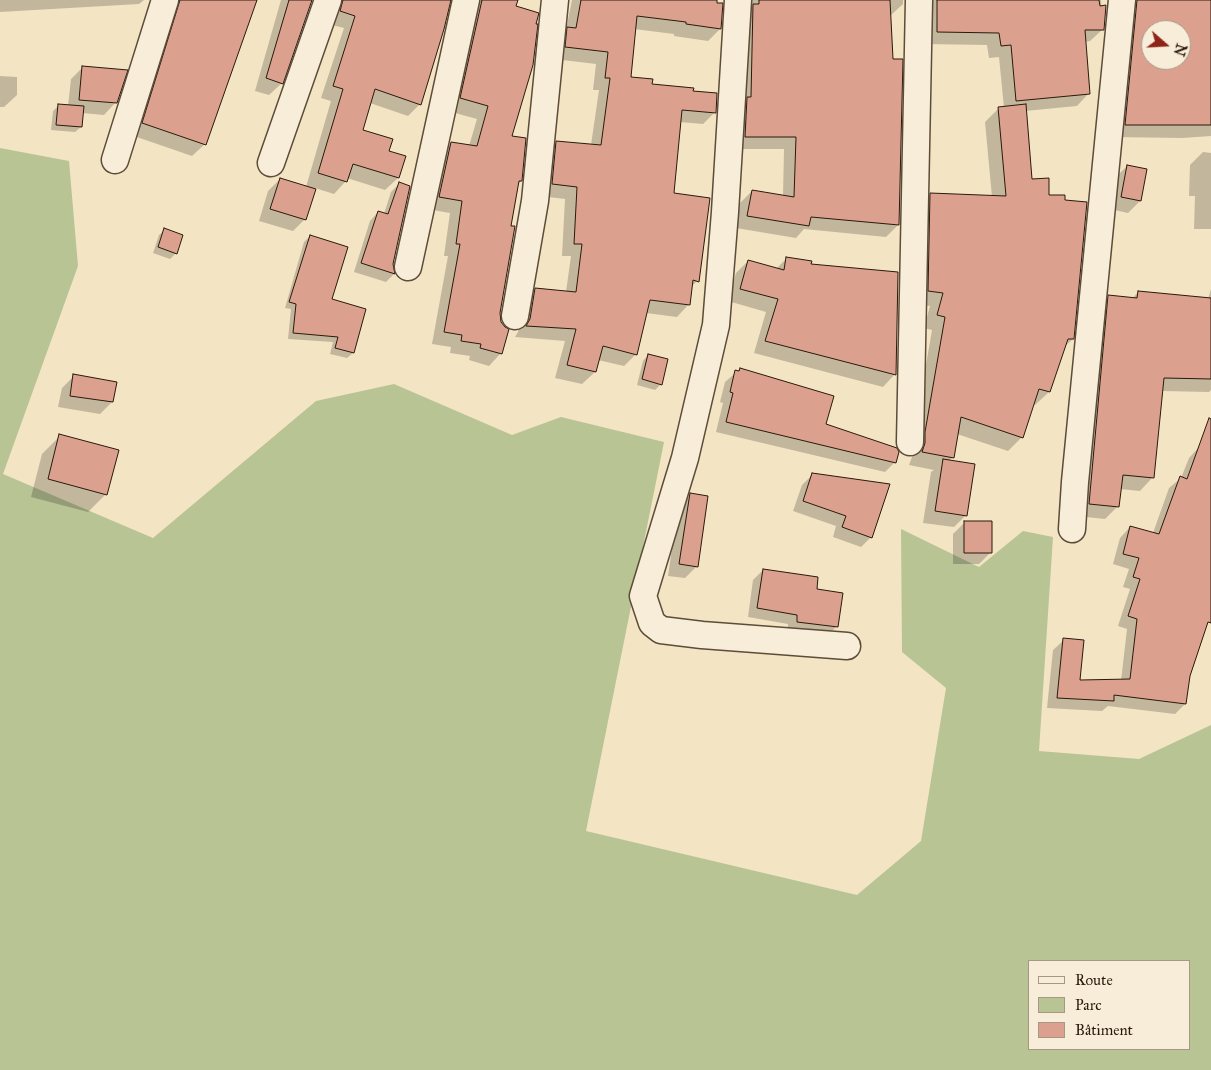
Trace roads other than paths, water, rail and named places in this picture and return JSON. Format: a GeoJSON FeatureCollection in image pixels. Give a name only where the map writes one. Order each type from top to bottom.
{"type":"FeatureCollection","features":[{"type":"Feature","properties":{"kind":"street"},"geometry":{"type":"LineString","coordinates":[[115,160],[165,0]]}},
{"type":"Feature","properties":{"kind":"street"},"geometry":{"type":"LineString","coordinates":[[271,164],[328,0]]}},
{"type":"Feature","properties":{"kind":"street"},"geometry":{"type":"LineString","coordinates":[[408,266],[466,0]]}},
{"type":"Feature","properties":{"kind":"street"},"geometry":{"type":"LineString","coordinates":[[515,316],[534,202],[554,0]]}},
{"type":"Feature","properties":{"kind":"street"},"geometry":{"type":"LineString","coordinates":[[738,0],[716,325],[686,458],[643,596],[652,623],[661,630],[847,646]]}},
{"type":"Feature","properties":{"kind":"street"},"geometry":{"type":"LineString","coordinates":[[910,442],[919,0]]}},
{"type":"Feature","properties":{"kind":"street"},"geometry":{"type":"LineString","coordinates":[[1072,529],[1122,0]]}}]}
